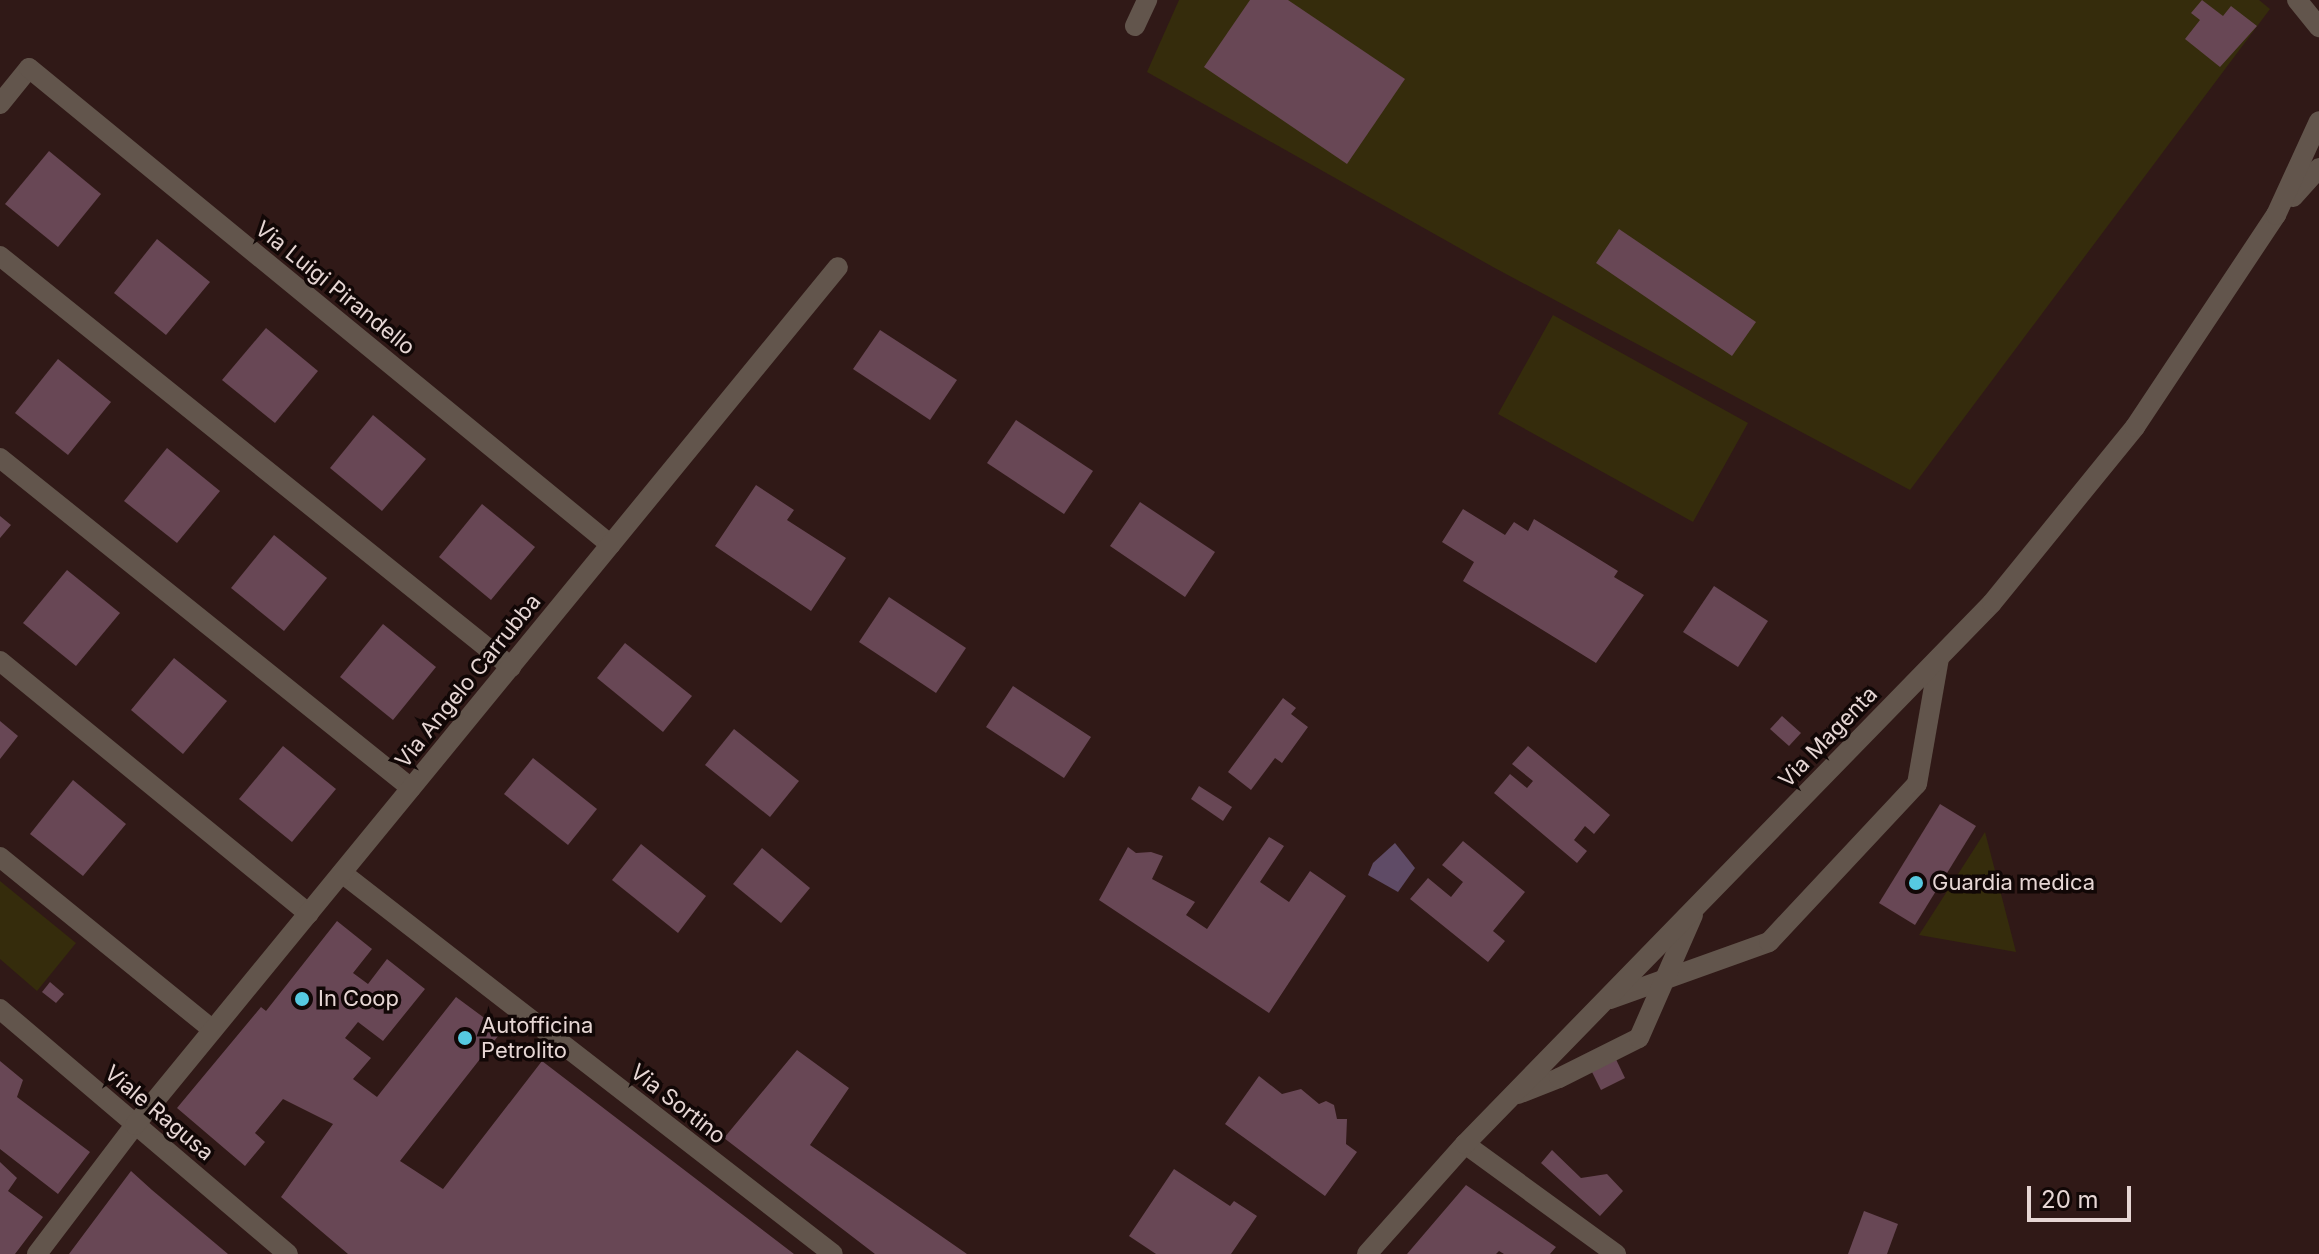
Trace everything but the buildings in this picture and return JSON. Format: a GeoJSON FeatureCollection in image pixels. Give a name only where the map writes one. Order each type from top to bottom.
{"type":"FeatureCollection","features":[{"type":"Feature","properties":{"kind":"street"},"geometry":{"type":"LineString","coordinates":[[1135,26],[1147,0]]}},
{"type":"Feature","properties":{"kind":"street"},"geometry":{"type":"LineString","coordinates":[[2297,0],[2319,27]]}},
{"type":"Feature","properties":{"kind":"street","name":"Via Luigi Pirandello"},"geometry":{"type":"LineString","coordinates":[[0,104],[29,68],[611,545]]}},
{"type":"Feature","properties":{"kind":"street"},"geometry":{"type":"LineString","coordinates":[[2276,215],[2319,121]]}},
{"type":"Feature","properties":{"kind":"street"},"geometry":{"type":"LineString","coordinates":[[2276,215],[2319,168]]}},
{"type":"Feature","properties":{"kind":"street","name":"Via Magenta"},"geometry":{"type":"LineString","coordinates":[[1367,1254],[1510,1097],[1992,603],[2135,427],[2276,215]]}},
{"type":"Feature","properties":{"kind":"street"},"geometry":{"type":"LineString","coordinates":[[0,256],[511,667]]}},
{"type":"Feature","properties":{"kind":"street","name":"Via Angelo Carrubba"},"geometry":{"type":"LineString","coordinates":[[37,1254],[135,1125],[838,267]]}},
{"type":"Feature","properties":{"kind":"street"},"geometry":{"type":"LineString","coordinates":[[0,458],[411,788]]}},
{"type":"Feature","properties":{"kind":"street"},"geometry":{"type":"LineString","coordinates":[[1602,1002],[1769,942],[1917,784],[1939,658]]}},
{"type":"Feature","properties":{"kind":"street"},"geometry":{"type":"LineString","coordinates":[[0,661],[309,914]]}},
{"type":"Feature","properties":{"kind":"street"},"geometry":{"type":"LineString","coordinates":[[0,857],[213,1030]]}},
{"type":"Feature","properties":{"kind":"street","name":"Via Sortino"},"geometry":{"type":"LineString","coordinates":[[342,873],[833,1254]]}},
{"type":"Feature","properties":{"kind":"street"},"geometry":{"type":"LineString","coordinates":[[1510,1097],[1559,1078],[1639,1038],[1699,902]]}},
{"type":"Feature","properties":{"kind":"street","name":"Viale Ragusa"},"geometry":{"type":"LineString","coordinates":[[0,1009],[288,1254]]}},
{"type":"Feature","properties":{"kind":"street"},"geometry":{"type":"LineString","coordinates":[[1465,1144],[1616,1254]]}},
{"type":"Feature","properties":{"kind":"shaded area"},"geometry":{"type":"Polygon","coordinates":[[[1179,0],[2259,0],[2270,9],[1910,490],[1493,267],[1147,72],[1179,0]]]}},
{"type":"Feature","properties":{"kind":"shaded area"},"geometry":{"type":"Polygon","coordinates":[[[1553,315],[1748,423],[1693,522],[1498,414],[1553,315]]]}},
{"type":"Feature","properties":{"kind":"shaded area"},"geometry":{"type":"Polygon","coordinates":[[[1985,832],[2016,952],[1919,935],[1985,832]]]}},
{"type":"Feature","properties":{"kind":"shaded area"},"geometry":{"type":"Polygon","coordinates":[[[1395,843],[1415,868],[1398,892],[1368,875],[1373,863],[1395,843]]]}},
{"type":"Feature","properties":{"kind":"shaded area"},"geometry":{"type":"Polygon","coordinates":[[[0,881],[76,943],[37,991],[0,959],[0,881]]]}},
{"type":"Feature","properties":{"kind":"place","name":"Guardia medica"},"geometry":{"type":"Point","coordinates":[1916,883]}},
{"type":"Feature","properties":{"kind":"place","name":"In Coop"},"geometry":{"type":"Point","coordinates":[302,999]}},
{"type":"Feature","properties":{"kind":"place","name":"Autofficina Petrolito"},"geometry":{"type":"Point","coordinates":[465,1038]}}]}
